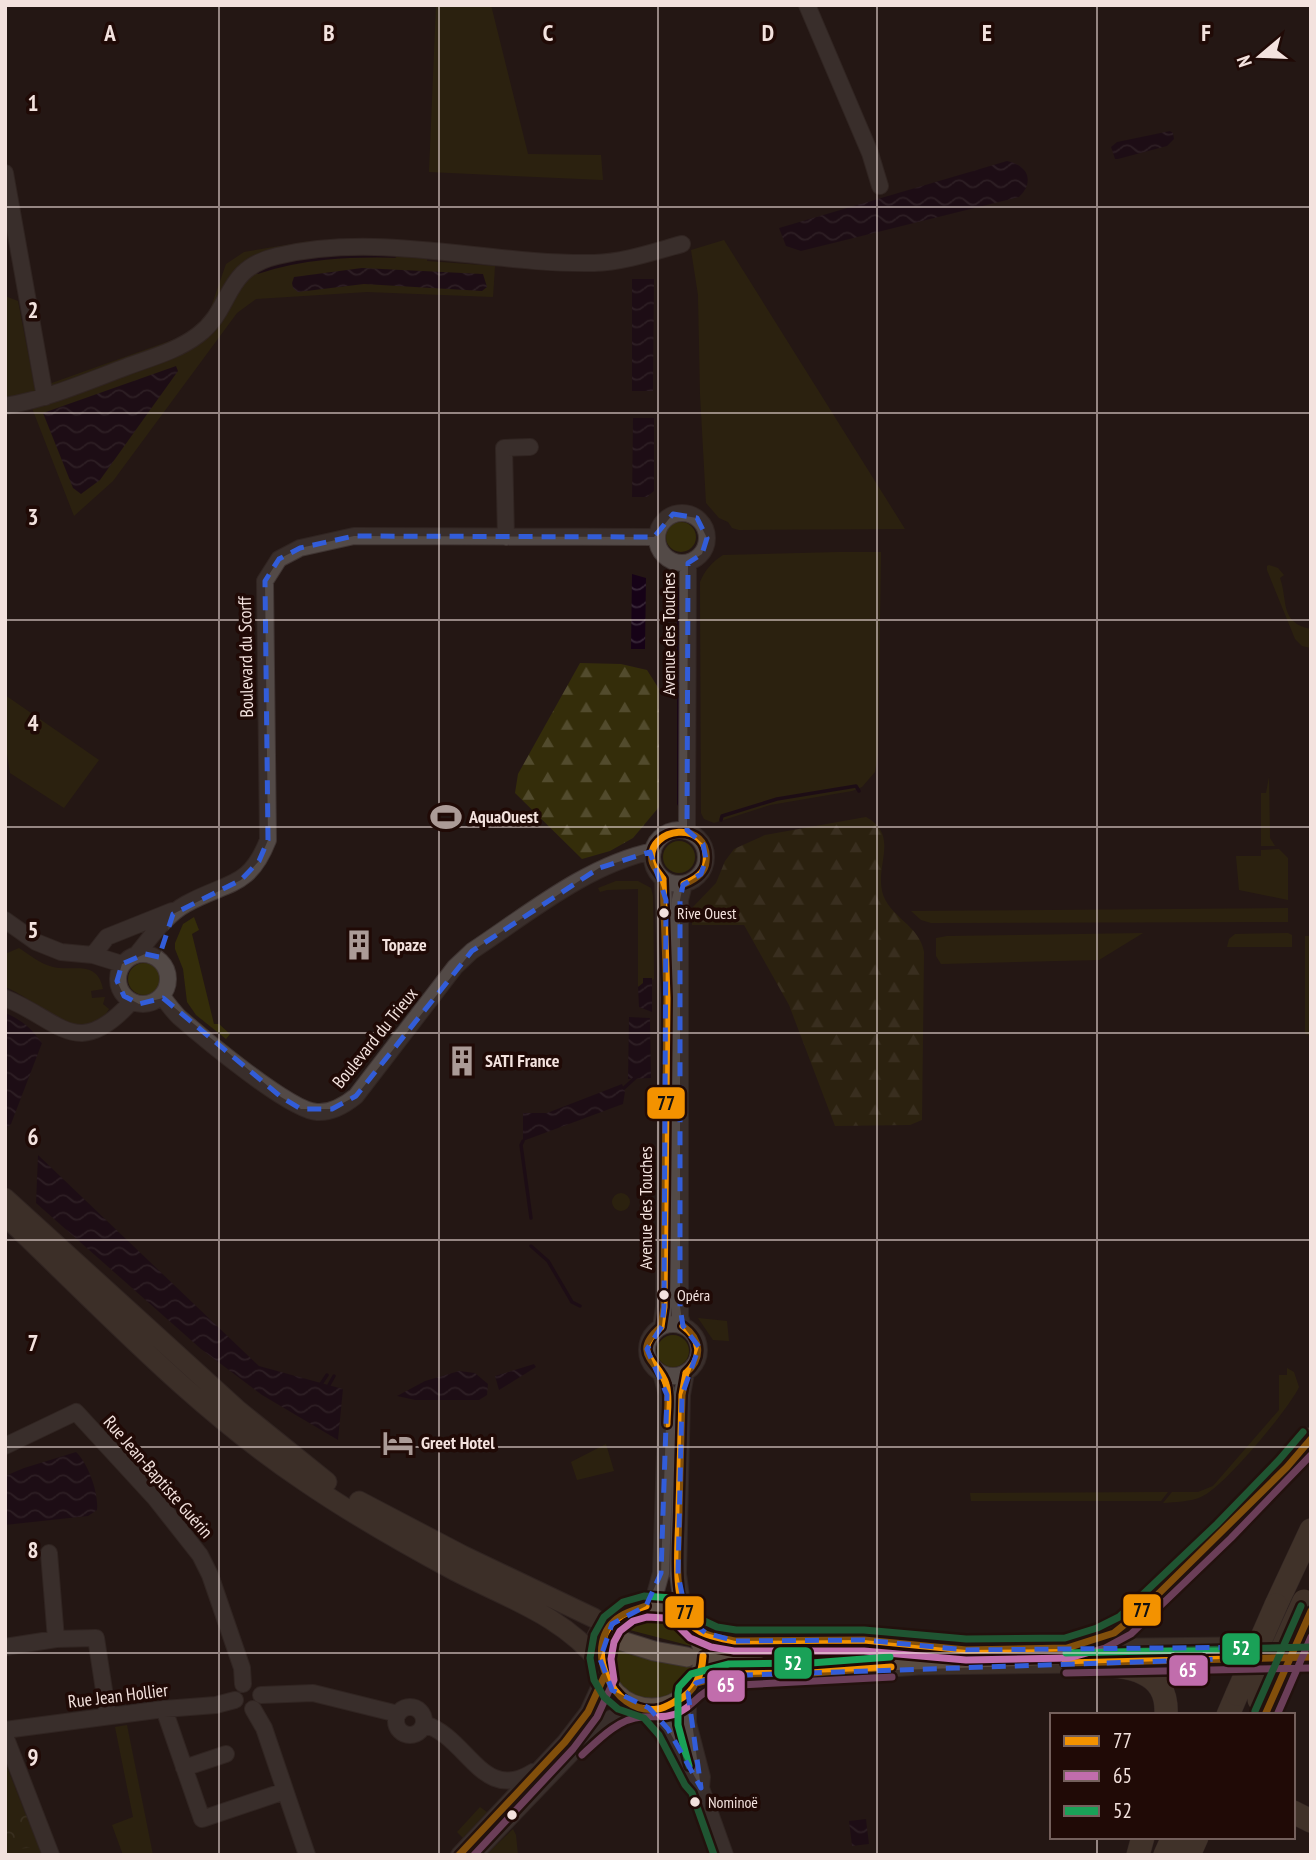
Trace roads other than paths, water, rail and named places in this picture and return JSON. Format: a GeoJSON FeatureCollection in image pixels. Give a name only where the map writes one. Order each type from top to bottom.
{"type":"FeatureCollection","features":[{"type":"Feature","properties":{"kind":"highway"},"geometry":{"type":"LineString","coordinates":[[1071,1655],[1125,1626],[1224,1531],[1311,1439]]}},
{"type":"Feature","properties":{"kind":"highway"},"geometry":{"type":"LineString","coordinates":[[1256,1705],[1276,1605],[1311,1530]]}},
{"type":"Feature","properties":{"kind":"highway"},"geometry":{"type":"LineString","coordinates":[[1234,1713],[1256,1705],[1308,1599]]}},
{"type":"Feature","properties":{"kind":"highway"},"geometry":{"type":"LineString","coordinates":[[1071,1655],[1139,1669],[1149,1674],[1158,1684],[1167,1713]]}},
{"type":"Feature","properties":{"kind":"highway"},"geometry":{"type":"LineString","coordinates":[[1295,1813],[1311,1821]]}},
{"type":"Feature","properties":{"kind":"highway"},"geometry":{"type":"LineString","coordinates":[[1165,1855],[1172,1839]]}},
{"type":"Feature","properties":{"kind":"highway"},"geometry":{"type":"LineString","coordinates":[[1189,1855],[1196,1839]]}},
{"type":"Feature","properties":{"kind":"main road"},"geometry":{"type":"LineString","coordinates":[[5,1198],[229,1402],[319,1477],[403,1524],[593,1622],[374,1524]]}},
{"type":"Feature","properties":{"kind":"main road"},"geometry":{"type":"LineString","coordinates":[[5,1216],[165,1369],[269,1456],[305,1482],[412,1548],[542,1613],[571,1632],[603,1670],[617,1695],[643,1707],[673,1704],[692,1688],[730,1674],[823,1672],[1071,1655],[1311,1646]]}},
{"type":"Feature","properties":{"kind":"main road"},"geometry":{"type":"LineString","coordinates":[[403,1524],[465,1546],[606,1609],[668,1608],[714,1637],[736,1641],[885,1642],[966,1650],[1160,1661]]}},
{"type":"Feature","properties":{"kind":"main road"},"geometry":{"type":"LineString","coordinates":[[603,1670],[601,1648],[606,1633],[615,1620],[637,1608]]}},
{"type":"Feature","properties":{"kind":"main road"},"geometry":{"type":"LineString","coordinates":[[691,1624],[700,1638],[703,1655],[701,1672],[692,1688]]}},
{"type":"Feature","properties":{"kind":"main road"},"geometry":{"type":"LineString","coordinates":[[624,1637],[687,1654]]}},
{"type":"Feature","properties":{"kind":"main road"},"geometry":{"type":"LineString","coordinates":[[966,1650],[717,1656],[1080,1657],[1160,1661],[1311,1657]]}},
{"type":"Feature","properties":{"kind":"street"},"geometry":{"type":"LineString","coordinates":[[807,5],[870,153],[880,186]]}},
{"type":"Feature","properties":{"kind":"street"},"geometry":{"type":"LineString","coordinates":[[5,173],[45,397]]}},
{"type":"Feature","properties":{"kind":"street"},"geometry":{"type":"LineString","coordinates":[[5,406],[45,397],[186,342],[209,324],[244,270],[267,258],[338,248],[390,247],[497,258],[593,263],[634,257],[682,244]]}},
{"type":"Feature","properties":{"kind":"street"},"geometry":{"type":"LineString","coordinates":[[506,537],[504,448],[530,447]]}},
{"type":"Feature","properties":{"kind":"street"},"geometry":{"type":"LineString","coordinates":[[687,513],[696,518],[706,533],[706,547],[702,554],[688,563],[676,563],[665,557],[657,545],[656,537],[660,524],[673,514],[687,513]]}},
{"type":"Feature","properties":{"kind":"street","name":"Boulevard du Scorff"},"geometry":{"type":"LineString","coordinates":[[136,954],[159,927],[186,904],[241,880],[259,862],[268,840],[265,580],[279,559],[300,548],[354,536],[656,537]]}},
{"type":"Feature","properties":{"kind":"street","name":"Avenue des Touches"},"geometry":{"type":"LineString","coordinates":[[687,831],[688,563]]}},
{"type":"Feature","properties":{"kind":"street"},"geometry":{"type":"LineString","coordinates":[[614,862],[660,875],[673,884],[684,884],[697,877],[704,869],[705,849],[700,840],[687,831],[675,831],[658,841],[653,851],[653,861],[660,875]]}},
{"type":"Feature","properties":{"kind":"street","name":"Boulevard du Trieux"},"geometry":{"type":"LineString","coordinates":[[162,996],[177,1015],[281,1097],[301,1109],[318,1112],[344,1106],[356,1096],[455,967],[472,951],[599,868],[653,851]]}},
{"type":"Feature","properties":{"kind":"street","name":"Avenue des Touches"},"geometry":{"type":"LineString","coordinates":[[660,875],[667,1010],[664,1307],[661,1327]]}},
{"type":"Feature","properties":{"kind":"street","name":"Avenue des Touches"},"geometry":{"type":"LineString","coordinates":[[683,1326],[680,1307],[679,1200],[680,900],[684,884]]}},
{"type":"Feature","properties":{"kind":"street"},"geometry":{"type":"LineString","coordinates":[[93,955],[107,937],[165,912],[173,915],[162,943],[168,982],[162,996],[148,1004],[131,1002],[119,989],[117,981],[122,964],[136,954],[153,956],[164,966]]}},
{"type":"Feature","properties":{"kind":"street"},"geometry":{"type":"LineString","coordinates":[[5,920],[36,943],[61,952],[93,955],[122,964]]}},
{"type":"Feature","properties":{"kind":"street"},"geometry":{"type":"LineString","coordinates":[[5,998],[65,1032],[88,1032],[105,1026],[131,1002]]}},
{"type":"Feature","properties":{"kind":"street"},"geometry":{"type":"LineString","coordinates":[[637,1608],[653,1598],[661,1573],[667,1395],[661,1373],[650,1361],[647,1349],[651,1337],[661,1327],[672,1324],[683,1326],[694,1334],[699,1347],[697,1360],[686,1373],[682,1395],[678,1574],[682,1604],[691,1624]]}},
{"type":"Feature","properties":{"kind":"street"},"geometry":{"type":"LineString","coordinates":[[661,1373],[671,1376],[686,1373]]}},
{"type":"Feature","properties":{"kind":"street","name":"Rue Jean-Baptiste Guérin"},"geometry":{"type":"LineString","coordinates":[[5,1446],[76,1412],[155,1498],[200,1555],[210,1575],[242,1668],[243,1684]]}},
{"type":"Feature","properties":{"kind":"street"},"geometry":{"type":"LineString","coordinates":[[49,1553],[56,1639]]}},
{"type":"Feature","properties":{"kind":"street"},"geometry":{"type":"LineString","coordinates":[[5,1647],[56,1639],[96,1638],[108,1716]]}},
{"type":"Feature","properties":{"kind":"street"},"geometry":{"type":"LineString","coordinates":[[459,1855],[544,1764],[588,1712],[603,1670]]}},
{"type":"Feature","properties":{"kind":"street"},"geometry":{"type":"LineString","coordinates":[[307,1855],[264,1728],[257,1702],[255,1685],[243,1684],[237,1687],[235,1700],[239,1707],[246,1710],[257,1702],[313,1693],[398,1714],[396,1721],[404,1733],[417,1733],[424,1724],[433,1727],[452,1738],[480,1768],[497,1779],[512,1781],[522,1778],[544,1764]]}},
{"type":"Feature","properties":{"kind":"street"},"geometry":{"type":"LineString","coordinates":[[692,1688],[688,1723],[702,1777],[701,1788]]}},
{"type":"Feature","properties":{"kind":"street","name":"Rue Jean Hollier"},"geometry":{"type":"LineString","coordinates":[[5,1730],[164,1709],[216,1705],[235,1700]]}},
{"type":"Feature","properties":{"kind":"street"},"geometry":{"type":"LineString","coordinates":[[474,1855],[590,1734],[610,1719],[643,1707],[668,1729],[694,1780],[701,1788],[725,1855]]}},
{"type":"Feature","properties":{"kind":"street"},"geometry":{"type":"LineString","coordinates":[[164,1709],[202,1819],[285,1791]]}},
{"type":"Feature","properties":{"kind":"street"},"geometry":{"type":"LineString","coordinates":[[5,1736],[51,1855]]}},
{"type":"Feature","properties":{"kind":"street"},"geometry":{"type":"LineString","coordinates":[[184,1768],[226,1754]]}},
{"type":"Feature","properties":{"kind":"water"},"geometry":{"type":"Polygon","coordinates":[[[1170,131],[1174,139],[1167,146],[1115,159],[1111,147],[1117,142],[1170,131]]]}},
{"type":"Feature","properties":{"kind":"water"},"geometry":{"type":"Polygon","coordinates":[[[1007,161],[1020,166],[1027,175],[1027,186],[1019,197],[801,251],[786,246],[779,228],[1007,161]]]}},
{"type":"Feature","properties":{"kind":"water"},"geometry":{"type":"Polygon","coordinates":[[[362,268],[483,274],[487,287],[482,291],[364,284],[298,292],[293,288],[294,277],[362,268]]]}},
{"type":"Feature","properties":{"kind":"water"},"geometry":{"type":"Polygon","coordinates":[[[632,279],[654,279],[653,391],[632,391],[632,279]]]}},
{"type":"Feature","properties":{"kind":"water"},"geometry":{"type":"Polygon","coordinates":[[[176,366],[178,371],[100,480],[81,494],[73,488],[43,413],[176,366]]]}},
{"type":"Feature","properties":{"kind":"water"},"geometry":{"type":"Polygon","coordinates":[[[633,418],[654,418],[654,491],[647,497],[632,497],[633,418]]]}},
{"type":"Feature","properties":{"kind":"water"},"geometry":{"type":"Polygon","coordinates":[[[632,574],[646,578],[645,649],[631,649],[632,574]]]}},
{"type":"Feature","properties":{"kind":"water"},"geometry":{"type":"Polygon","coordinates":[[[643,978],[652,978],[652,1012],[639,1007],[638,987],[643,983],[643,978]]]}},
{"type":"Feature","properties":{"kind":"water"},"geometry":{"type":"Polygon","coordinates":[[[5,1013],[26,1025],[42,1043],[11,1124],[5,1129],[5,1013]]]}},
{"type":"Feature","properties":{"kind":"water"},"geometry":{"type":"Polygon","coordinates":[[[629,1017],[650,1018],[651,1078],[628,1079],[629,1017]]]}},
{"type":"Feature","properties":{"kind":"water"},"geometry":{"type":"Polygon","coordinates":[[[622,1084],[625,1092],[623,1104],[523,1141],[523,1113],[547,1113],[622,1084]]]}},
{"type":"Feature","properties":{"kind":"water"},"geometry":{"type":"Polygon","coordinates":[[[38,1155],[259,1366],[343,1389],[338,1440],[262,1395],[201,1349],[36,1203],[38,1155]]]}},
{"type":"Feature","properties":{"kind":"water"},"geometry":{"type":"Polygon","coordinates":[[[534,1364],[536,1367],[499,1390],[495,1376],[534,1364]]]}},
{"type":"Feature","properties":{"kind":"water"},"geometry":{"type":"Polygon","coordinates":[[[459,1371],[475,1373],[488,1384],[487,1395],[479,1400],[415,1400],[397,1396],[425,1381],[459,1371]]]}},
{"type":"Feature","properties":{"kind":"water"},"geometry":{"type":"Polygon","coordinates":[[[76,1452],[85,1463],[92,1479],[97,1510],[88,1516],[5,1525],[5,1476],[76,1452]]]}},
{"type":"Feature","properties":{"kind":"water"},"geometry":{"type":"Polygon","coordinates":[[[866,1819],[869,1844],[852,1846],[849,1821],[866,1819]]]}},
{"type":"Feature","properties":{"kind":"waterway"},"geometry":{"type":"LineString","coordinates":[[258,272],[326,258],[395,256]]}},
{"type":"Feature","properties":{"kind":"waterway"},"geometry":{"type":"LineString","coordinates":[[679,589],[679,804]]}},
{"type":"Feature","properties":{"kind":"waterway"},"geometry":{"type":"LineString","coordinates":[[721,820],[722,816],[777,799],[856,786],[859,791]]}},
{"type":"Feature","properties":{"kind":"waterway"},"geometry":{"type":"LineString","coordinates":[[624,1088],[636,1077]]}},
{"type":"Feature","properties":{"kind":"waterway"},"geometry":{"type":"LineString","coordinates":[[523,1141],[521,1145],[531,1218]]}},
{"type":"Feature","properties":{"kind":"waterway"},"geometry":{"type":"LineString","coordinates":[[531,1246],[548,1261],[572,1302],[580,1306]]}},
{"type":"Feature","properties":{"kind":"waterway"},"geometry":{"type":"LineString","coordinates":[[321,1384],[327,1375]]}},
{"type":"Feature","properties":{"kind":"waterway"},"geometry":{"type":"LineString","coordinates":[[329,1385],[334,1376]]}},
{"type":"Feature","properties":{"kind":"tunnel"},"geometry":{"type":"LineString","coordinates":[[591,1625],[622,1641]]}},
{"type":"Feature","properties":{"kind":"tunnel"},"geometry":{"type":"LineString","coordinates":[[687,1657],[717,1661]]}},
{"type":"Feature","properties":{"kind":"place","name":"AquaOuest"},"geometry":{"type":"Point","coordinates":[446,817]}},
{"type":"Feature","properties":{"kind":"place","name":"Rive Ouest"},"geometry":{"type":"Point","coordinates":[664,913]}},
{"type":"Feature","properties":{"kind":"place","name":"Topaze"},"geometry":{"type":"Point","coordinates":[359,945]}},
{"type":"Feature","properties":{"kind":"place","name":"SATI France"},"geometry":{"type":"Point","coordinates":[462,1061]}},
{"type":"Feature","properties":{"kind":"place","name":"Opéra"},"geometry":{"type":"Point","coordinates":[664,1295]}},
{"type":"Feature","properties":{"kind":"place","name":"Greet Hotel"},"geometry":{"type":"Point","coordinates":[398,1443]}},
{"type":"Feature","properties":{"kind":"place","name":"Nominoë"},"geometry":{"type":"Point","coordinates":[695,1802]}}]}
